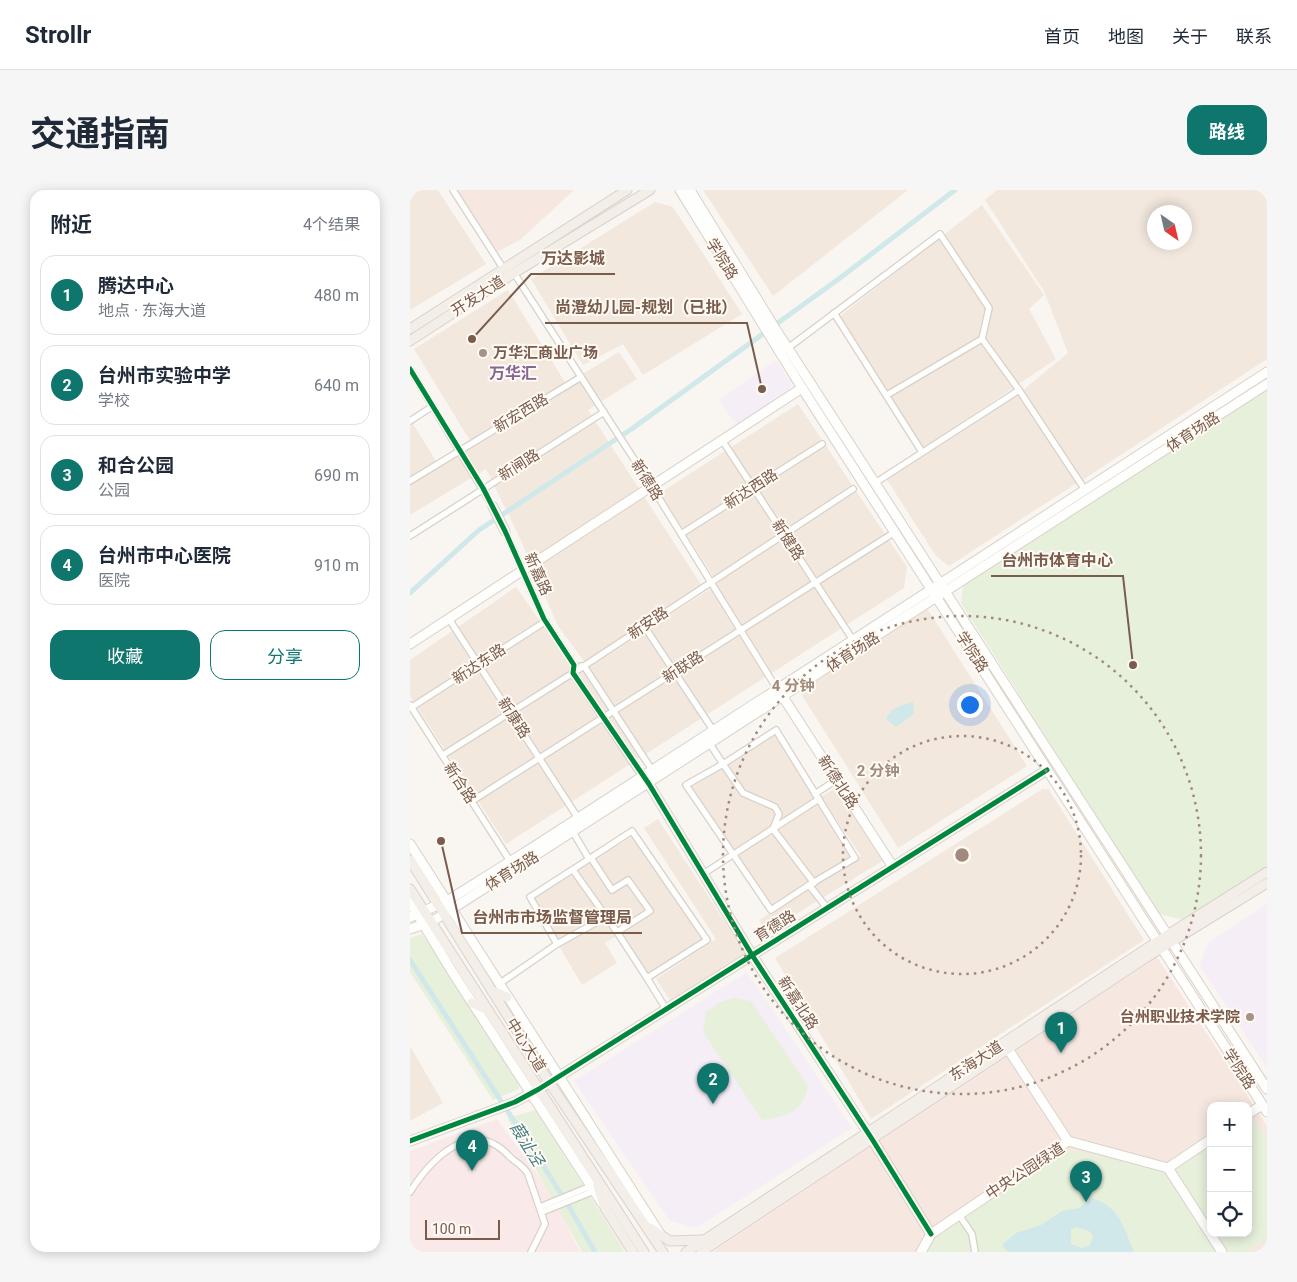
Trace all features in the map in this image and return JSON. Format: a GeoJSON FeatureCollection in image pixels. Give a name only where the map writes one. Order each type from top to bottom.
{"type":"FeatureCollection","features":[{"type":"Feature","properties":{"kind":"main road","name":"开发大道"},"geometry":{"type":"LineString","coordinates":[[410,329],[627,190]]}},
{"type":"Feature","properties":{"kind":"main road","name":"开发大道"},"geometry":{"type":"LineString","coordinates":[[410,341],[514,273],[650,190]]}},
{"type":"Feature","properties":{"kind":"main road","name":"学院路"},"geometry":{"type":"LineString","coordinates":[[680,190],[773,333],[802,388],[1265,1108]]}},
{"type":"Feature","properties":{"kind":"main road","name":"学院路"},"geometry":{"type":"LineString","coordinates":[[690,190],[761,314]]}},
{"type":"Feature","properties":{"kind":"main road","name":"学院路"},"geometry":{"type":"LineString","coordinates":[[773,333],[788,348],[1267,1089]]}},
{"type":"Feature","properties":{"kind":"main road"},"geometry":{"type":"LineString","coordinates":[[410,902],[418,915],[445,908],[510,861],[712,730],[780,693],[853,640],[1267,372]]}},
{"type":"Feature","properties":{"kind":"main road","name":"体育场路"},"geometry":{"type":"LineString","coordinates":[[410,929],[428,923],[445,908],[573,832],[649,784],[710,744],[780,693],[937,598],[1267,384]]}},
{"type":"Feature","properties":{"kind":"main road"},"geometry":{"type":"LineString","coordinates":[[410,644],[802,388]]}},
{"type":"Feature","properties":{"kind":"main road","name":"新嘉路"},"geometry":{"type":"LineString","coordinates":[[493,507],[505,531]]}},
{"type":"Feature","properties":{"kind":"main road","name":"新德北路"},"geometry":{"type":"LineString","coordinates":[[780,693],[893,867]]}},
{"type":"Feature","properties":{"kind":"main road","name":"育德路"},"geometry":{"type":"LineString","coordinates":[[410,1141],[515,1102],[536,1091],[1048,770]]}},
{"type":"Feature","properties":{"kind":"main road","name":"新嘉北路"},"geometry":{"type":"LineString","coordinates":[[649,784],[752,955],[870,1135],[931,1234]]}},
{"type":"Feature","properties":{"kind":"main road"},"geometry":{"type":"LineString","coordinates":[[410,844],[445,908],[499,984],[558,1076],[619,1179],[661,1236]]}},
{"type":"Feature","properties":{"kind":"main road","name":"中心大道"},"geometry":{"type":"LineString","coordinates":[[410,860],[445,908],[492,992],[549,1082],[619,1179],[641,1219],[663,1252]]}},
{"type":"Feature","properties":{"kind":"main road","name":"东海大道"},"geometry":{"type":"LineString","coordinates":[[1169,938],[1267,872]]}},
{"type":"Feature","properties":{"kind":"main road","name":"东海大道"},"geometry":{"type":"LineString","coordinates":[[686,1252],[704,1248],[870,1135],[1159,944],[1267,883]]}},
{"type":"Feature","properties":{"kind":"main road","name":"中心大道"},"geometry":{"type":"LineString","coordinates":[[410,889],[418,915],[428,923],[488,1010],[536,1091],[595,1176],[644,1252]]}},
{"type":"Feature","properties":{"kind":"main road"},"geometry":{"type":"LineString","coordinates":[[428,923],[472,1002],[536,1091],[592,1188],[633,1252]]}},
{"type":"Feature","properties":{"kind":"main road","name":"东海大道"},"geometry":{"type":"LineString","coordinates":[[870,1135],[1008,1049],[1159,944]]}},
{"type":"Feature","properties":{"kind":"main road"},"geometry":{"type":"LineString","coordinates":[[492,992],[507,997]]}},
{"type":"Feature","properties":{"kind":"main road"},"geometry":{"type":"LineString","coordinates":[[472,1002],[488,1010]]}},
{"type":"Feature","properties":{"kind":"main road"},"geometry":{"type":"LineString","coordinates":[[1008,1049],[1068,1142]]}},
{"type":"Feature","properties":{"kind":"main road"},"geometry":{"type":"LineString","coordinates":[[1252,1113],[1265,1108]]}},
{"type":"Feature","properties":{"kind":"main road","name":"中央公园绿道"},"geometry":{"type":"LineString","coordinates":[[921,1252],[931,1234],[1068,1142],[1168,1168]]}},
{"type":"Feature","properties":{"kind":"main road"},"geometry":{"type":"LineString","coordinates":[[1207,1142],[1168,1168],[1222,1252]]}},
{"type":"Feature","properties":{"kind":"main road"},"geometry":{"type":"LineString","coordinates":[[595,1176],[605,1208]]}},
{"type":"Feature","properties":{"kind":"main road"},"geometry":{"type":"LineString","coordinates":[[641,1219],[670,1241],[704,1248]]}},
{"type":"Feature","properties":{"kind":"street"},"geometry":{"type":"LineString","coordinates":[[452,190],[503,268]]}},
{"type":"Feature","properties":{"kind":"street"},"geometry":{"type":"LineString","coordinates":[[788,348],[940,234],[989,308],[982,338],[887,395]]}},
{"type":"Feature","properties":{"kind":"street","name":"新德路"},"geometry":{"type":"LineString","coordinates":[[514,273],[652,487],[780,693]]}},
{"type":"Feature","properties":{"kind":"street"},"geometry":{"type":"LineString","coordinates":[[834,313],[922,452]]}},
{"type":"Feature","properties":{"kind":"street"},"geometry":{"type":"LineString","coordinates":[[982,338],[1019,390],[1084,490]]}},
{"type":"Feature","properties":{"kind":"street","name":"新嘉路"},"geometry":{"type":"LineString","coordinates":[[410,369],[493,507]]}},
{"type":"Feature","properties":{"kind":"street","name":"新宏西路"},"geometry":{"type":"LineString","coordinates":[[410,481],[582,377]]}},
{"type":"Feature","properties":{"kind":"street"},"geometry":{"type":"LineString","coordinates":[[875,483],[1019,390]]}},
{"type":"Feature","properties":{"kind":"street"},"geometry":{"type":"LineString","coordinates":[[410,421],[433,406]]}},
{"type":"Feature","properties":{"kind":"street","name":"新闸路"},"geometry":{"type":"LineString","coordinates":[[410,536],[604,412]]}},
{"type":"Feature","properties":{"kind":"street","name":"新健路"},"geometry":{"type":"LineString","coordinates":[[722,440],[853,640]]}},
{"type":"Feature","properties":{"kind":"street","name":"新达西路"},"geometry":{"type":"LineString","coordinates":[[681,534],[822,444]]}},
{"type":"Feature","properties":{"kind":"street","name":"新安路"},"geometry":{"type":"LineString","coordinates":[[442,756],[584,666],[710,581],[853,489]]}},
{"type":"Feature","properties":{"kind":"street","name":"新嘉路"},"geometry":{"type":"LineString","coordinates":[[505,531],[546,621],[574,664]]}},
{"type":"Feature","properties":{"kind":"street","name":"新联路"},"geometry":{"type":"LineString","coordinates":[[472,801],[895,532]]}},
{"type":"Feature","properties":{"kind":"street","name":"新康路"},"geometry":{"type":"LineString","coordinates":[[449,619],[578,818]]}},
{"type":"Feature","properties":{"kind":"street","name":"新达东路"},"geometry":{"type":"LineString","coordinates":[[411,706],[546,621]]}},
{"type":"Feature","properties":{"kind":"street"},"geometry":{"type":"LineString","coordinates":[[644,626],[712,730]]}},
{"type":"Feature","properties":{"kind":"street"},"geometry":{"type":"LineString","coordinates":[[574,664],[584,666],[652,770],[649,784],[573,673],[574,664]]}},
{"type":"Feature","properties":{"kind":"street","name":"新合路"},"geometry":{"type":"LineString","coordinates":[[411,706],[510,861]]}},
{"type":"Feature","properties":{"kind":"street"},"geometry":{"type":"LineString","coordinates":[[776,730],[854,858],[771,910],[686,785],[723,764],[776,730]]}},
{"type":"Feature","properties":{"kind":"street"},"geometry":{"type":"LineString","coordinates":[[710,744],[743,793],[775,806],[779,814],[772,829]]}},
{"type":"Feature","properties":{"kind":"street"},"geometry":{"type":"LineString","coordinates":[[703,874],[772,829],[817,797],[836,780]]}},
{"type":"Feature","properties":{"kind":"street"},"geometry":{"type":"LineString","coordinates":[[772,829],[827,908]]}},
{"type":"Feature","properties":{"kind":"street"},"geometry":{"type":"LineString","coordinates":[[557,944],[530,897],[632,831],[707,940],[647,978]]}},
{"type":"Feature","properties":{"kind":"street"},"geometry":{"type":"LineString","coordinates":[[573,832],[612,890],[628,880],[650,911],[617,932]]}},
{"type":"Feature","properties":{"kind":"street"},"geometry":{"type":"LineString","coordinates":[[573,870],[617,932],[666,1009]]}},
{"type":"Feature","properties":{"kind":"street"},"geometry":{"type":"LineString","coordinates":[[499,984],[557,944],[606,917]]}},
{"type":"Feature","properties":{"kind":"street"},"geometry":{"type":"LineString","coordinates":[[410,1192],[429,1165],[455,1145],[472,1139],[483,1140],[507,1152],[525,1167],[545,1224],[543,1232],[531,1252]]}},
{"type":"Feature","properties":{"kind":"street"},"geometry":{"type":"LineString","coordinates":[[541,1209],[592,1188]]}},
{"type":"Feature","properties":{"kind":"street"},"geometry":{"type":"LineString","coordinates":[[959,1215],[972,1234],[975,1252]]}},
{"type":"Feature","properties":{"kind":"shaded area"},"geometry":{"type":"Polygon","coordinates":[[[410,190],[438,190],[486,264],[410,310],[410,190]]]}},
{"type":"Feature","properties":{"kind":"shaded area"},"geometry":{"type":"Polygon","coordinates":[[[455,190],[574,190],[520,240],[495,253],[455,190]]]}},
{"type":"Feature","properties":{"kind":"shaded area"},"geometry":{"type":"Polygon","coordinates":[[[703,190],[908,190],[773,296],[703,190]]]}},
{"type":"Feature","properties":{"kind":"shaded area"},"geometry":{"type":"Polygon","coordinates":[[[997,190],[1267,190],[1267,359],[1081,481],[1023,390],[1068,353],[1044,291],[985,200],[997,190]]]}},
{"type":"Feature","properties":{"kind":"shaded area"},"geometry":{"type":"Polygon","coordinates":[[[655,202],[673,207],[742,314],[643,375],[623,344],[583,365],[531,279],[655,202]]]}},
{"type":"Feature","properties":{"kind":"shaded area"},"geometry":{"type":"Polygon","coordinates":[[[982,205],[1044,295],[1029,309],[1056,359],[923,448],[840,316],[982,205]]]}},
{"type":"Feature","properties":{"kind":"shaded area"},"geometry":{"type":"Polygon","coordinates":[[[508,290],[566,384],[619,352],[637,379],[588,410],[704,589],[587,665],[558,626],[518,534],[486,469],[410,515],[410,485],[472,444],[414,349],[508,290]]]}},
{"type":"Feature","properties":{"kind":"shaded area"},"geometry":{"type":"Polygon","coordinates":[[[776,360],[792,384],[787,393],[737,426],[719,400],[776,360]]]}},
{"type":"Feature","properties":{"kind":"shaded area"},"geometry":{"type":"Polygon","coordinates":[[[1020,394],[1077,483],[949,566],[936,556],[887,480],[1020,394]]]}},
{"type":"Feature","properties":{"kind":"shaded area"},"geometry":{"type":"Polygon","coordinates":[[[798,404],[907,567],[904,588],[506,844],[410,696],[410,660],[516,587],[578,675],[718,584],[660,493],[798,404]]]}},
{"type":"Feature","properties":{"kind":"shaded area"},"geometry":{"type":"Polygon","coordinates":[[[410,419],[436,461],[410,478],[410,419]]]}},
{"type":"Feature","properties":{"kind":"shaded area"},"geometry":{"type":"Polygon","coordinates":[[[927,608],[1027,766],[898,848],[798,689],[927,608]]]}},
{"type":"Feature","properties":{"kind":"shaded area"},"geometry":{"type":"Polygon","coordinates":[[[774,732],[856,853],[770,906],[690,788],[774,732]]]}},
{"type":"Feature","properties":{"kind":"shaded area"},"geometry":{"type":"Polygon","coordinates":[[[837,787],[884,860],[767,932],[759,920],[861,856],[821,797],[837,787]]]}},
{"type":"Feature","properties":{"kind":"shaded area"},"geometry":{"type":"Polygon","coordinates":[[[1044,788],[1045,790],[1048,788],[1144,940],[871,1119],[775,958],[1044,788]]]}},
{"type":"Feature","properties":{"kind":"shaded area"},"geometry":{"type":"Polygon","coordinates":[[[658,819],[745,953],[671,1001],[656,979],[716,939],[644,828],[658,819]]]}},
{"type":"Feature","properties":{"kind":"shaded area"},"geometry":{"type":"Polygon","coordinates":[[[638,833],[709,936],[647,981],[621,933],[605,943],[617,963],[582,985],[531,898],[638,833]]]}},
{"type":"Feature","properties":{"kind":"shaded area","name":"台州职业技术学院"},"geometry":{"type":"Polygon","coordinates":[[[1267,904],[1267,1068],[1200,966],[1207,944],[1267,904]]]}},
{"type":"Feature","properties":{"kind":"shaded area"},"geometry":{"type":"Polygon","coordinates":[[[1157,957],[1251,1102],[1207,1102],[1207,1237],[1252,1237],[1252,1103],[1267,1126],[1267,1252],[712,1252],[1157,957]]]}},
{"type":"Feature","properties":{"kind":"shaded area"},"geometry":{"type":"Polygon","coordinates":[[[747,972],[852,1128],[696,1228],[670,1221],[574,1081],[747,972]]]}},
{"type":"Feature","properties":{"kind":"shaded area"},"geometry":{"type":"Polygon","coordinates":[[[410,1046],[443,1103],[410,1121],[410,1046]]]}},
{"type":"Feature","properties":{"kind":"shaded area"},"geometry":{"type":"Polygon","coordinates":[[[497,1119],[550,1192],[580,1252],[410,1252],[410,1151],[497,1119]]]}},
{"type":"Feature","properties":{"kind":"green space"},"geometry":{"type":"Polygon","coordinates":[[[1267,384],[1267,867],[1184,920],[1159,914],[961,603],[964,576],[1267,384]]]}},
{"type":"Feature","properties":{"kind":"green space"},"geometry":{"type":"Polygon","coordinates":[[[422,934],[520,1081],[519,1089],[493,1100],[410,972],[410,938],[422,934]]]}},
{"type":"Feature","properties":{"kind":"green space"},"geometry":{"type":"Polygon","coordinates":[[[735,998],[751,1001],[808,1086],[802,1102],[786,1115],[762,1120],[703,1032],[706,1012],[720,1002],[735,998]]]}},
{"type":"Feature","properties":{"kind":"green space"},"geometry":{"type":"Polygon","coordinates":[[[536,1110],[625,1252],[582,1252],[507,1118],[536,1110]]]}},
{"type":"Feature","properties":{"kind":"green space"},"geometry":{"type":"Polygon","coordinates":[[[1252,1117],[1267,1139],[1267,1238],[1246,1252],[1228,1252],[1219,1237],[1252,1237],[1252,1117]]]}},
{"type":"Feature","properties":{"kind":"green space"},"geometry":{"type":"Polygon","coordinates":[[[1207,1148],[1207,1220],[1173,1169],[1207,1148]]]}},
{"type":"Feature","properties":{"kind":"green space"},"geometry":{"type":"Polygon","coordinates":[[[1071,1150],[1163,1171],[1216,1252],[928,1252],[939,1233],[1071,1150]]]}},
{"type":"Feature","properties":{"kind":"water"},"geometry":{"type":"Polygon","coordinates":[[[913,702],[914,714],[896,727],[886,719],[894,709],[913,702]]]}},
{"type":"Feature","properties":{"kind":"water"},"geometry":{"type":"Polygon","coordinates":[[[1092,1198],[1109,1207],[1120,1219],[1134,1252],[1008,1252],[1002,1245],[1016,1233],[1041,1225],[1062,1211],[1079,1208],[1092,1198]],[[1077,1227],[1071,1229],[1071,1244],[1082,1248],[1090,1245],[1093,1237],[1091,1232],[1077,1227]]]}},
{"type":"Feature","properties":{"kind":"waterway"},"geometry":{"type":"LineString","coordinates":[[410,593],[479,530],[633,428],[840,278],[955,190]]}},
{"type":"Feature","properties":{"kind":"waterway","name":"葭沚泾"},"geometry":{"type":"LineString","coordinates":[[410,960],[567,1203],[595,1252]]}},
{"type":"Feature","properties":{"kind":"cycle path"},"geometry":{"type":"LineString","coordinates":[[410,369],[483,488],[505,531],[544,619],[574,665],[573,673],[649,784],[752,955],[872,1139],[931,1234]]}},
{"type":"Feature","properties":{"kind":"cycle path"},"geometry":{"type":"LineString","coordinates":[[410,1141],[515,1102],[539,1089],[1047,770]]}},
{"type":"Feature","properties":{"kind":"place","name":"万达影城"},"geometry":{"type":"Point","coordinates":[472,339]}},
{"type":"Feature","properties":{"kind":"place","name":"万华汇商业广场"},"geometry":{"type":"Point","coordinates":[483,353]}},
{"type":"Feature","properties":{"kind":"place","name":"尚澄幼儿园-规划（已批）"},"geometry":{"type":"Point","coordinates":[762,389]}},
{"type":"Feature","properties":{"kind":"place","name":"台州市体育中心"},"geometry":{"type":"Point","coordinates":[1133,665]}},
{"type":"Feature","properties":{"kind":"place","name":"台州市市场监督管理局"},"geometry":{"type":"Point","coordinates":[441,841]}},
{"type":"Feature","properties":{"kind":"place","name":"台州职业技术学院"},"geometry":{"type":"Point","coordinates":[1250,1017]}},
{"type":"Feature","properties":{"kind":"place","name":"腾达中心"},"geometry":{"type":"Point","coordinates":[1061,1053]}},
{"type":"Feature","properties":{"kind":"place","name":"台州市实验中学"},"geometry":{"type":"Point","coordinates":[713,1104]}},
{"type":"Feature","properties":{"kind":"place","name":"台州市中心医院"},"geometry":{"type":"Point","coordinates":[472,1171]}},
{"type":"Feature","properties":{"kind":"place","name":"和合公园"},"geometry":{"type":"Point","coordinates":[1086,1202]}},
{"type":"Feature","properties":{"kind":"district","name":"万华汇"},"geometry":{"type":"Point","coordinates":[513,373]}}]}
